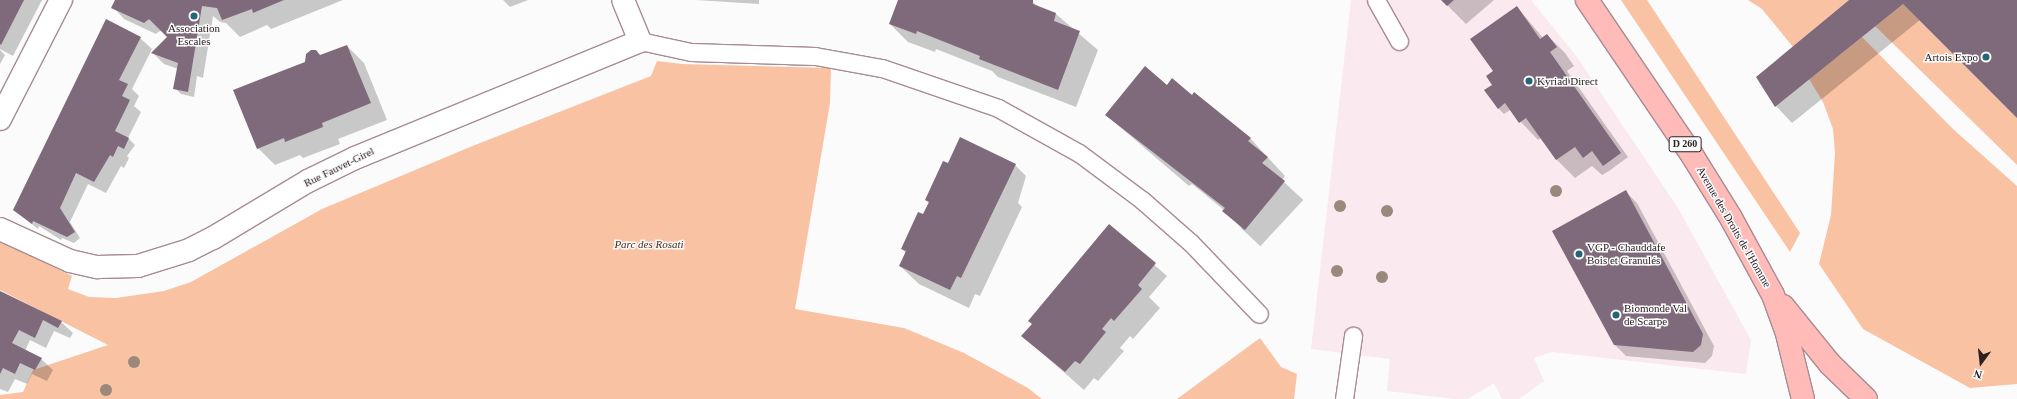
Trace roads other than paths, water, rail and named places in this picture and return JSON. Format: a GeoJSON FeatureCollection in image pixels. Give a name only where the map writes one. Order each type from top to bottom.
{"type":"FeatureCollection","features":[{"type":"Feature","properties":{"kind":"main road","name":"Avenue des Droits de l'Homme"},"geometry":{"type":"LineString","coordinates":[[1587,0],[1713,188],[1773,295]]}},
{"type":"Feature","properties":{"kind":"main road","name":"D 260"},"geometry":{"type":"LineString","coordinates":[[1773,295],[1786,330],[1803,399]]}},
{"type":"Feature","properties":{"kind":"main road","name":"D 260"},"geometry":{"type":"LineString","coordinates":[[1773,295],[1830,364],[1866,399]]}},
{"type":"Feature","properties":{"kind":"street"},"geometry":{"type":"LineString","coordinates":[[0,119],[61,0]]}},
{"type":"Feature","properties":{"kind":"street"},"geometry":{"type":"LineString","coordinates":[[623,0],[640,41]]}},
{"type":"Feature","properties":{"kind":"street","name":"Rue Fauvet-Girel"},"geometry":{"type":"LineString","coordinates":[[0,230],[70,261],[97,268],[138,266],[164,259],[213,238],[308,181],[355,158],[640,41]]}},
{"type":"Feature","properties":{"kind":"lane"},"geometry":{"type":"LineString","coordinates":[[1376,0],[1399,41]]}},
{"type":"Feature","properties":{"kind":"lane"},"geometry":{"type":"LineString","coordinates":[[640,41],[691,52],[815,56],[882,68],[998,108],[1080,153],[1142,200],[1191,243],[1259,314]]}},
{"type":"Feature","properties":{"kind":"lane"},"geometry":{"type":"LineString","coordinates":[[1344,399],[1353,336]]}},
{"type":"Feature","properties":{"kind":"place","name":"Association Escales"},"geometry":{"type":"Point","coordinates":[194,16]}},
{"type":"Feature","properties":{"kind":"place","name":"Artois Expo"},"geometry":{"type":"Point","coordinates":[1986,57]}},
{"type":"Feature","properties":{"kind":"place","name":"Kyriad Direct"},"geometry":{"type":"Point","coordinates":[1529,81]}},
{"type":"Feature","properties":{"kind":"place","name":"VGP - Chauddafe Bois et Granulés"},"geometry":{"type":"Point","coordinates":[1579,254]}},
{"type":"Feature","properties":{"kind":"place","name":"Biomonde Val de Scarpe"},"geometry":{"type":"Point","coordinates":[1616,315]}},
{"type":"Feature","properties":{"kind":"park label","name":"Parc des Rosati"},"geometry":{"type":"Point","coordinates":[649,244]}}]}
